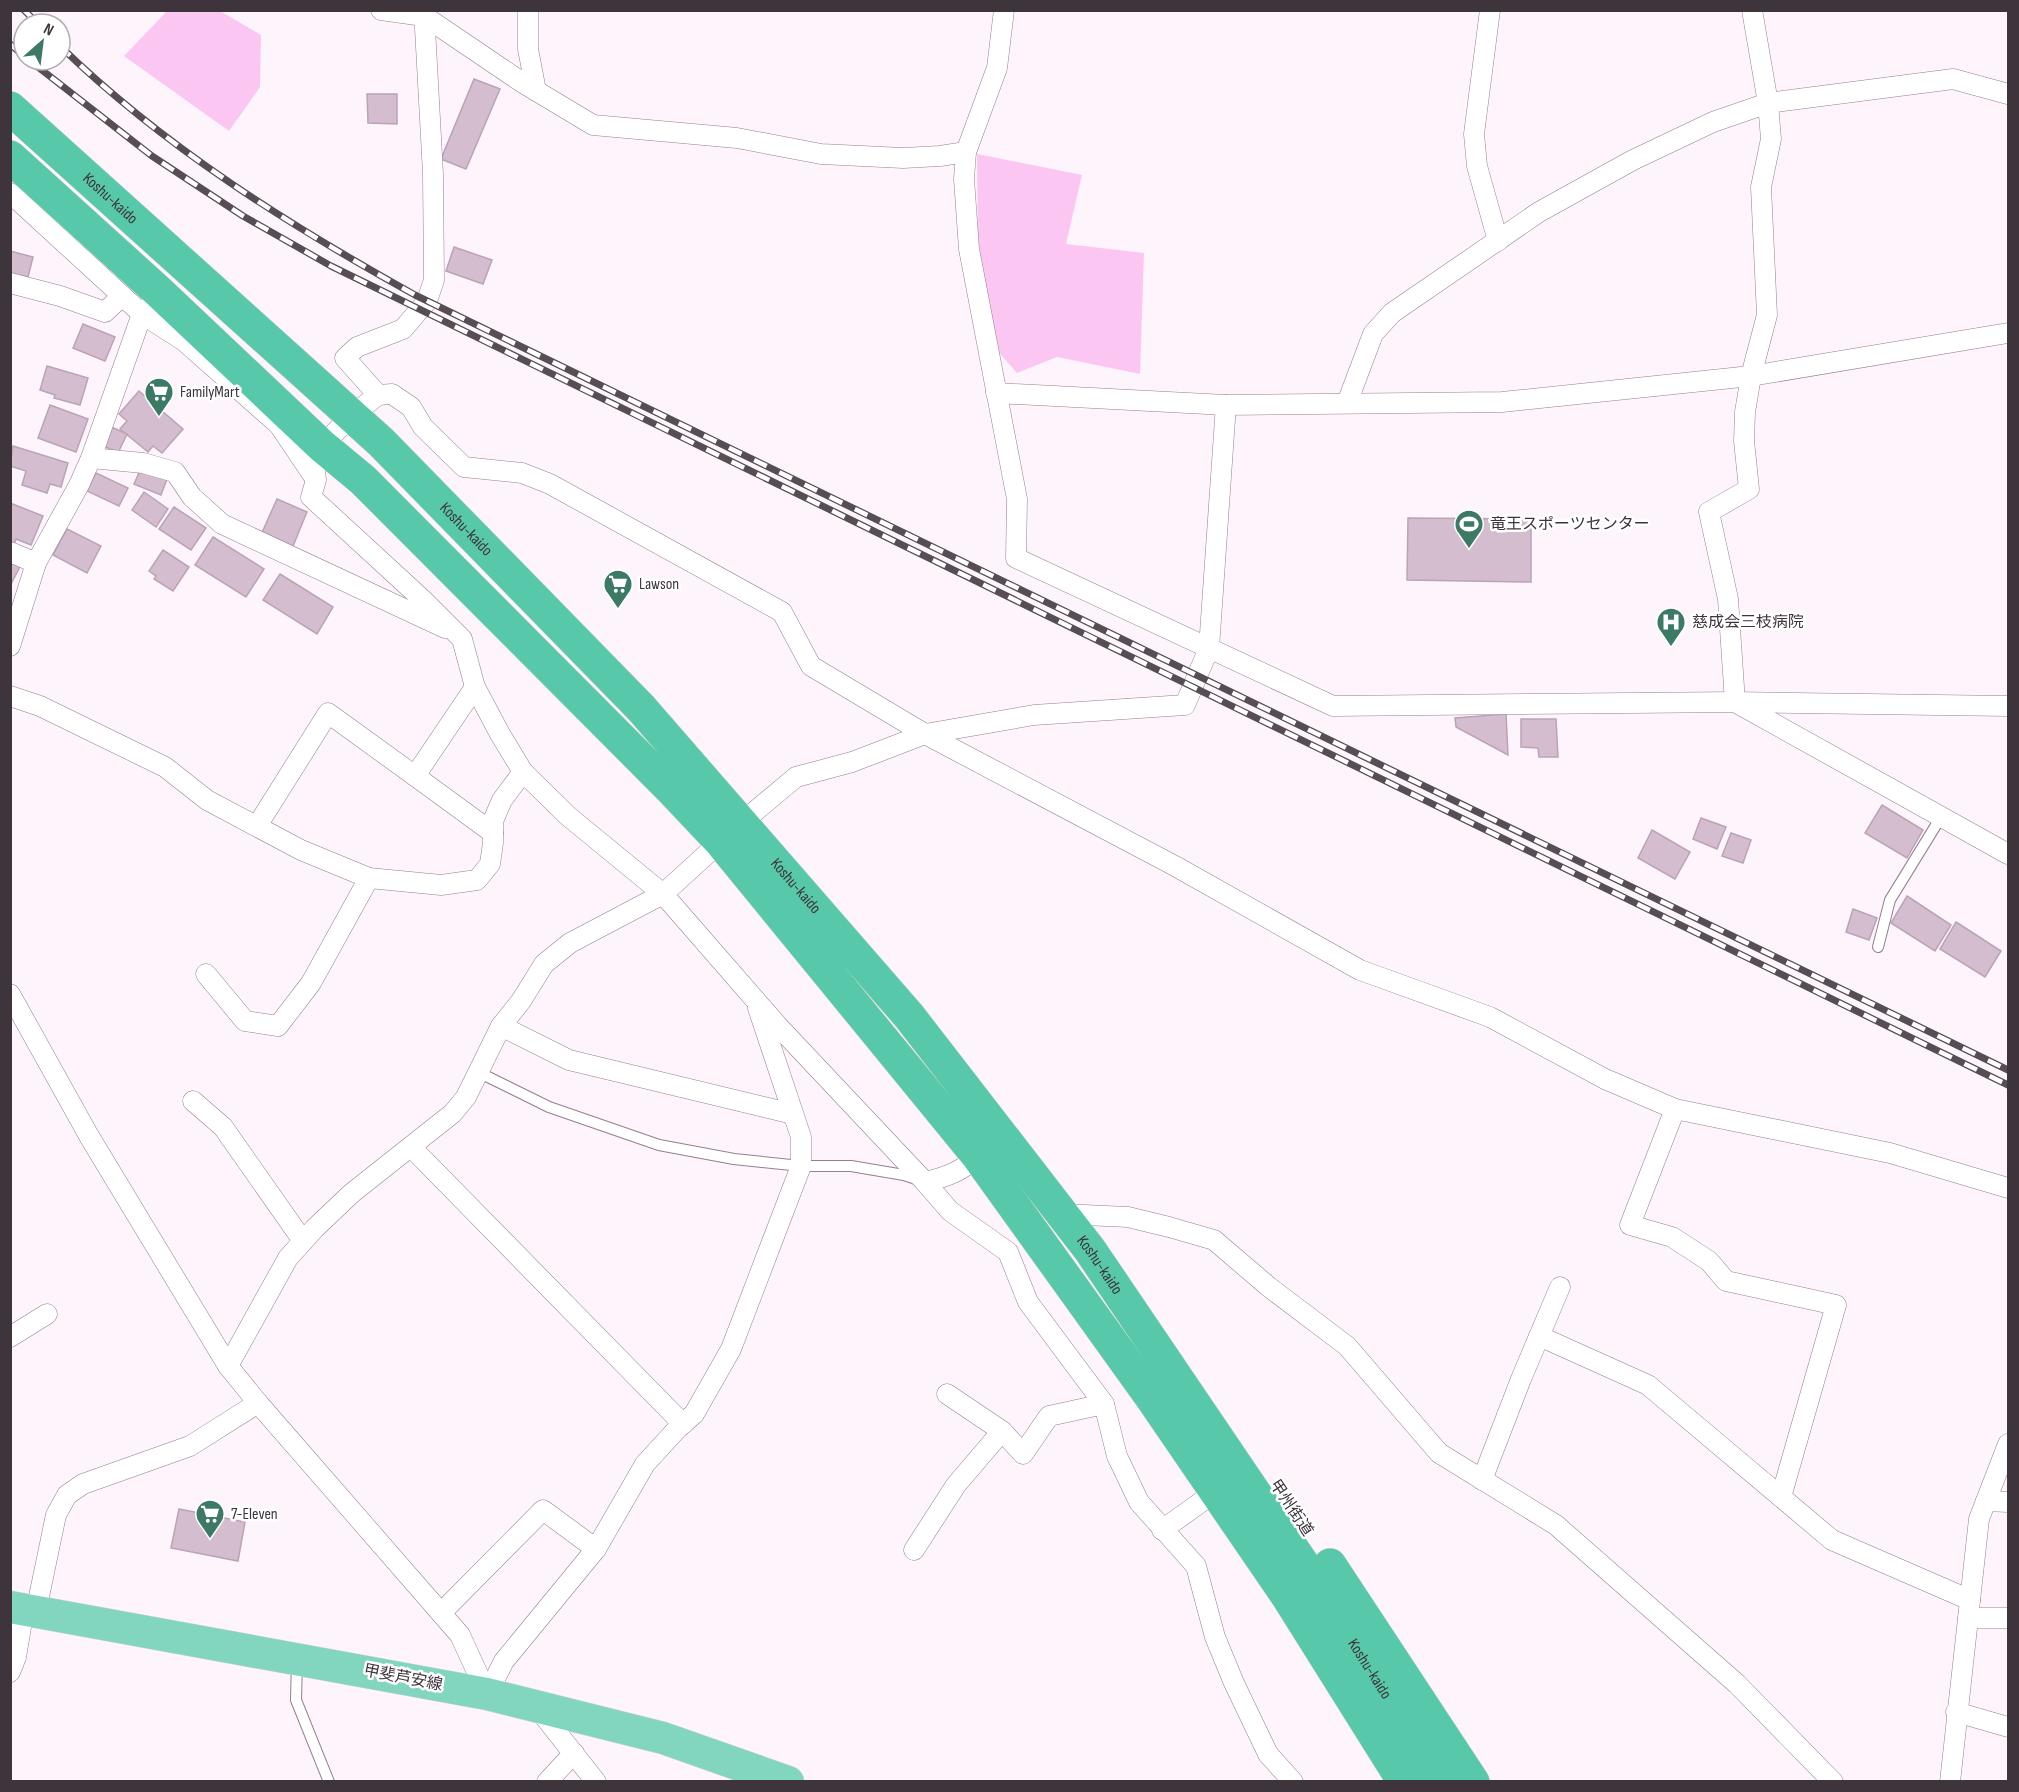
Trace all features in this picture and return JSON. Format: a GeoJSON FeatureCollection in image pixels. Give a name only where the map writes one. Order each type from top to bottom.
{"type":"FeatureCollection","features":[{"type":"Feature","properties":{"kind":"highway","name":"Koshu-kaido"},"geometry":{"type":"LineString","coordinates":[[10,108],[381,442],[641,708],[731,832],[978,1156],[1149,1394],[1302,1589],[1442,1782]]}},
{"type":"Feature","properties":{"kind":"highway","name":"Koshu-kaido"},"geometry":{"type":"LineString","coordinates":[[10,157],[151,303],[363,480],[662,780],[731,832],[909,1016],[1090,1250],[1302,1589],[1404,1782]]}},
{"type":"Feature","properties":{"kind":"highway"},"geometry":{"type":"LineString","coordinates":[[1026,1221],[1048,1275],[1066,1306],[1204,1500],[1380,1782]]}},
{"type":"Feature","properties":{"kind":"highway","name":"甲州街道"},"geometry":{"type":"LineString","coordinates":[[1090,1250],[1155,1309],[1344,1586],[1473,1782]]}},
{"type":"Feature","properties":{"kind":"main road","name":"甲斐芦安線"},"geometry":{"type":"LineString","coordinates":[[24,1609],[297,1658],[536,1705],[663,1738],[745,1775],[788,1782]]}},
{"type":"Feature","properties":{"kind":"street"},"geometry":{"type":"LineString","coordinates":[[381,10],[424,13],[536,92],[593,124],[737,138],[821,154],[903,158],[966,152]]}},
{"type":"Feature","properties":{"kind":"street"},"geometry":{"type":"LineString","coordinates":[[528,10],[528,49],[536,92]]}},
{"type":"Feature","properties":{"kind":"street"},"geometry":{"type":"LineString","coordinates":[[1004,10],[997,68],[966,152],[964,179],[969,249],[1017,499],[1016,558],[1333,706],[1736,702],[2008,706]]}},
{"type":"Feature","properties":{"kind":"street"},"geometry":{"type":"LineString","coordinates":[[1490,10],[1474,134],[1477,166],[1498,241]]}},
{"type":"Feature","properties":{"kind":"street"},"geometry":{"type":"LineString","coordinates":[[1736,702],[1728,599],[1709,512],[1749,489],[1744,441],[1745,412],[1751,376],[1767,315],[1761,187],[1771,140],[1768,103],[1752,10]]}},
{"type":"Feature","properties":{"kind":"street"},"geometry":{"type":"LineString","coordinates":[[378,395],[345,358],[357,347],[403,329],[427,301],[434,280],[433,174],[424,13]]}},
{"type":"Feature","properties":{"kind":"street"},"geometry":{"type":"LineString","coordinates":[[1347,403],[1373,334],[1392,314],[1539,212],[1633,160],[1713,122],[1768,103],[1953,79],[2008,94]]}},
{"type":"Feature","properties":{"kind":"street"},"geometry":{"type":"LineString","coordinates":[[10,193],[122,296],[151,303],[184,341],[279,425],[316,480]]}},
{"type":"Feature","properties":{"kind":"street"},"geometry":{"type":"LineString","coordinates":[[10,283],[60,296],[105,312],[122,296]]}},
{"type":"Feature","properties":{"kind":"street"},"geometry":{"type":"LineString","coordinates":[[10,646],[36,563],[79,485],[91,458],[151,303]]}},
{"type":"Feature","properties":{"kind":"street"},"geometry":{"type":"LineString","coordinates":[[996,393],[1226,405],[1502,402],[1751,376],[2008,333]]}},
{"type":"Feature","properties":{"kind":"street"},"geometry":{"type":"LineString","coordinates":[[1293,1782],[1268,1754],[1234,1683],[1215,1637],[1196,1566],[1139,1502],[1117,1456],[1104,1404],[1028,1302],[1008,1252],[950,1211],[754,998],[663,894],[568,816],[523,772],[475,687],[462,639],[311,497],[316,480],[313,455],[351,416],[378,395],[393,394],[411,407],[423,427],[464,467],[522,473],[550,484],[782,612],[811,666],[925,734],[1175,866],[1360,970],[1490,1017],[1605,1079],[1675,1109],[1890,1153],[2008,1188]]}},
{"type":"Feature","properties":{"kind":"street"},"geometry":{"type":"LineString","coordinates":[[228,1366],[288,1258],[303,1241],[352,1193],[453,1113],[466,1097],[501,1026],[544,964],[570,943],[663,894],[796,777],[852,762],[925,734],[1034,716],[1185,705],[1209,648],[1226,405]]}},
{"type":"Feature","properties":{"kind":"street"},"geometry":{"type":"LineString","coordinates":[[91,458],[143,463],[175,472],[192,496],[222,524],[458,634]]}},
{"type":"Feature","properties":{"kind":"street"},"geometry":{"type":"LineString","coordinates":[[10,552],[36,563]]}},
{"type":"Feature","properties":{"kind":"street"},"geometry":{"type":"LineString","coordinates":[[414,776],[475,687]]}},
{"type":"Feature","properties":{"kind":"street"},"geometry":{"type":"LineString","coordinates":[[10,696],[40,706],[165,767],[207,800],[301,850],[369,878],[441,885],[477,880],[490,864],[493,821],[502,800],[523,772]]}},
{"type":"Feature","properties":{"kind":"street"},"geometry":{"type":"LineString","coordinates":[[1736,702],[2008,854]]}},
{"type":"Feature","properties":{"kind":"street"},"geometry":{"type":"LineString","coordinates":[[257,826],[328,712],[493,833]]}},
{"type":"Feature","properties":{"kind":"street"},"geometry":{"type":"LineString","coordinates":[[206,974],[245,1021],[278,1026],[311,983],[369,878]]}},
{"type":"Feature","properties":{"kind":"street"},"geometry":{"type":"LineString","coordinates":[[10,994],[89,1136],[228,1366],[460,1635],[487,1694]]}},
{"type":"Feature","properties":{"kind":"street"},"geometry":{"type":"LineString","coordinates":[[487,1694],[504,1661],[596,1549],[645,1464],[694,1414],[731,1349],[801,1166],[801,1137],[754,998]]}},
{"type":"Feature","properties":{"kind":"street"},"geometry":{"type":"LineString","coordinates":[[501,1026],[569,1060],[793,1114]]}},
{"type":"Feature","properties":{"kind":"street"},"geometry":{"type":"LineString","coordinates":[[193,1101],[223,1127],[303,1241]]}},
{"type":"Feature","properties":{"kind":"street"},"geometry":{"type":"LineString","coordinates":[[1675,1109],[1630,1225],[1672,1237],[1709,1261],[1725,1281],[1836,1305],[1781,1497]]}},
{"type":"Feature","properties":{"kind":"street"},"geometry":{"type":"LineString","coordinates":[[411,1147],[683,1424]]}},
{"type":"Feature","properties":{"kind":"street"},"geometry":{"type":"LineString","coordinates":[[925,1182],[945,1178],[964,1168],[978,1156]]}},
{"type":"Feature","properties":{"kind":"street"},"geometry":{"type":"LineString","coordinates":[[1062,1214],[1128,1217],[1214,1240],[1269,1287],[1347,1346],[1439,1454],[1556,1525],[1737,1684],[1833,1782]]}},
{"type":"Feature","properties":{"kind":"street"},"geometry":{"type":"LineString","coordinates":[[1482,1480],[1560,1287]]}},
{"type":"Feature","properties":{"kind":"street"},"geometry":{"type":"LineString","coordinates":[[10,1336],[47,1314]]}},
{"type":"Feature","properties":{"kind":"street"},"geometry":{"type":"LineString","coordinates":[[1539,1336],[1648,1385],[1832,1540],[1969,1609],[2008,1618]]}},
{"type":"Feature","properties":{"kind":"street"},"geometry":{"type":"LineString","coordinates":[[947,1394],[1002,1431],[1023,1454],[1049,1416],[1104,1404]]}},
{"type":"Feature","properties":{"kind":"street"},"geometry":{"type":"LineString","coordinates":[[10,1672],[16,1657],[24,1609],[56,1515],[67,1495],[83,1484],[190,1446],[258,1403]]}},
{"type":"Feature","properties":{"kind":"street"},"geometry":{"type":"LineString","coordinates":[[914,1550],[956,1485],[1002,1431]]}},
{"type":"Feature","properties":{"kind":"street"},"geometry":{"type":"LineString","coordinates":[[1950,1782],[1979,1519],[2008,1444]]}},
{"type":"Feature","properties":{"kind":"street"},"geometry":{"type":"LineString","coordinates":[[1162,1530],[1204,1500]]}},
{"type":"Feature","properties":{"kind":"street"},"geometry":{"type":"LineString","coordinates":[[1986,1501],[2008,1502]]}},
{"type":"Feature","properties":{"kind":"street"},"geometry":{"type":"LineString","coordinates":[[441,1613],[543,1510],[596,1549]]}},
{"type":"Feature","properties":{"kind":"street"},"geometry":{"type":"LineString","coordinates":[[536,1705],[596,1782]]}},
{"type":"Feature","properties":{"kind":"street"},"geometry":{"type":"LineString","coordinates":[[1956,1712],[2008,1727]]}},
{"type":"Feature","properties":{"kind":"street"},"geometry":{"type":"LineString","coordinates":[[547,1782],[574,1753]]}},
{"type":"Feature","properties":{"kind":"lane"},"geometry":{"type":"LineString","coordinates":[[1878,947],[1890,900],[1941,817]]}},
{"type":"Feature","properties":{"kind":"lane"},"geometry":{"type":"LineString","coordinates":[[478,1072],[549,1107],[659,1145],[734,1159],[801,1166],[851,1166],[904,1175],[925,1182]]}},
{"type":"Feature","properties":{"kind":"lane"},"geometry":{"type":"LineString","coordinates":[[297,1658],[296,1700],[329,1782]]}},
{"type":"Feature","properties":{"kind":"shaded area"},"geometry":{"type":"Polygon","coordinates":[[[167,11],[220,11],[261,35],[260,87],[229,131],[124,56],[167,11]]]}},
{"type":"Feature","properties":{"kind":"shaded area"},"geometry":{"type":"Polygon","coordinates":[[[977,154],[1082,175],[1066,244],[1144,253],[1140,374],[1057,357],[1017,373],[993,346],[978,251],[977,154]]]}},
{"type":"Feature","properties":{"kind":"building"},"geometry":{"type":"Polygon","coordinates":[[[474,79],[500,89],[466,169],[441,159],[474,79]]]}},
{"type":"Feature","properties":{"kind":"building"},"geometry":{"type":"Polygon","coordinates":[[[367,94],[397,94],[397,124],[368,123],[367,94]]]}},
{"type":"Feature","properties":{"kind":"building"},"geometry":{"type":"Polygon","coordinates":[[[454,247],[492,260],[483,284],[446,271],[454,247]]]}},
{"type":"Feature","properties":{"kind":"building"},"geometry":{"type":"Polygon","coordinates":[[[10,251],[33,257],[28,277],[10,273],[10,251]]]}},
{"type":"Feature","properties":{"kind":"building"},"geometry":{"type":"Polygon","coordinates":[[[83,324],[115,337],[105,361],[73,348],[83,324]]]}},
{"type":"Feature","properties":{"kind":"building"},"geometry":{"type":"Polygon","coordinates":[[[47,366],[88,378],[80,405],[54,398],[55,395],[40,390],[47,366]]]}},
{"type":"Feature","properties":{"kind":"building"},"geometry":{"type":"Polygon","coordinates":[[[139,391],[183,429],[162,453],[153,446],[148,452],[120,429],[127,421],[119,414],[139,391]]]}},
{"type":"Feature","properties":{"kind":"building"},"geometry":{"type":"Polygon","coordinates":[[[50,405],[88,419],[76,452],[38,438],[50,405]]]}},
{"type":"Feature","properties":{"kind":"building"},"geometry":{"type":"Polygon","coordinates":[[[107,425],[127,434],[118,453],[99,444],[107,425]]]}},
{"type":"Feature","properties":{"kind":"building"},"geometry":{"type":"Polygon","coordinates":[[[13,446],[68,463],[61,487],[50,484],[47,493],[22,485],[26,471],[10,466],[13,446]]]}},
{"type":"Feature","properties":{"kind":"building"},"geometry":{"type":"Polygon","coordinates":[[[141,468],[167,479],[161,495],[134,484],[141,468]]]}},
{"type":"Feature","properties":{"kind":"building"},"geometry":{"type":"Polygon","coordinates":[[[96,473],[128,488],[119,506],[87,491],[96,473]]]}},
{"type":"Feature","properties":{"kind":"building"},"geometry":{"type":"Polygon","coordinates":[[[144,492],[168,509],[156,527],[132,510],[144,492]]]}},
{"type":"Feature","properties":{"kind":"building"},"geometry":{"type":"Polygon","coordinates":[[[277,499],[307,512],[291,551],[260,537],[277,499]]]}},
{"type":"Feature","properties":{"kind":"building"},"geometry":{"type":"Polygon","coordinates":[[[10,503],[43,516],[31,545],[16,539],[13,547],[10,546],[10,503]]]}},
{"type":"Feature","properties":{"kind":"building"},"geometry":{"type":"Polygon","coordinates":[[[174,507],[206,528],[191,550],[159,529],[174,507]]]}},
{"type":"Feature","properties":{"kind":"building","name":"竜王スポーツセンター"},"geometry":{"type":"Polygon","coordinates":[[[1408,518],[1531,519],[1531,582],[1407,580],[1408,518]]]}},
{"type":"Feature","properties":{"kind":"building"},"geometry":{"type":"Polygon","coordinates":[[[67,529],[101,546],[87,573],[53,555],[67,529]]]}},
{"type":"Feature","properties":{"kind":"building"},"geometry":{"type":"Polygon","coordinates":[[[213,537],[264,569],[246,597],[195,565],[213,537]]]}},
{"type":"Feature","properties":{"kind":"building"},"geometry":{"type":"Polygon","coordinates":[[[163,550],[189,567],[173,591],[154,579],[156,576],[149,571],[163,550]]]}},
{"type":"Feature","properties":{"kind":"building"},"geometry":{"type":"Polygon","coordinates":[[[10,556],[23,561],[10,586],[10,556]]]}},
{"type":"Feature","properties":{"kind":"building"},"geometry":{"type":"Polygon","coordinates":[[[280,574],[333,607],[317,634],[263,600],[280,574]]]}},
{"type":"Feature","properties":{"kind":"building"},"geometry":{"type":"Polygon","coordinates":[[[1506,714],[1508,755],[1456,727],[1455,718],[1506,714]]]}},
{"type":"Feature","properties":{"kind":"building"},"geometry":{"type":"Polygon","coordinates":[[[1521,719],[1556,719],[1558,757],[1539,757],[1538,748],[1521,747],[1521,719]]]}},
{"type":"Feature","properties":{"kind":"building"},"geometry":{"type":"Polygon","coordinates":[[[1882,805],[1923,830],[1907,858],[1865,833],[1882,805]]]}},
{"type":"Feature","properties":{"kind":"building"},"geometry":{"type":"Polygon","coordinates":[[[1701,818],[1726,827],[1717,849],[1693,839],[1701,818]]]}},
{"type":"Feature","properties":{"kind":"building"},"geometry":{"type":"Polygon","coordinates":[[[1652,830],[1690,852],[1675,879],[1638,858],[1652,830]]]}},
{"type":"Feature","properties":{"kind":"building"},"geometry":{"type":"Polygon","coordinates":[[[1731,833],[1751,840],[1743,863],[1722,856],[1731,833]]]}},
{"type":"Feature","properties":{"kind":"building"},"geometry":{"type":"Polygon","coordinates":[[[1907,896],[1951,925],[1935,951],[1891,923],[1907,896]]]}},
{"type":"Feature","properties":{"kind":"building"},"geometry":{"type":"Polygon","coordinates":[[[1853,909],[1877,918],[1869,940],[1846,932],[1853,909]]]}},
{"type":"Feature","properties":{"kind":"building"},"geometry":{"type":"Polygon","coordinates":[[[1956,922],[2001,951],[1985,977],[1940,949],[1956,922]]]}},
{"type":"Feature","properties":{"kind":"building"},"geometry":{"type":"Polygon","coordinates":[[[179,1509],[245,1522],[238,1561],[171,1548],[179,1509]]]}},
{"type":"Feature","properties":{"kind":"railway"},"geometry":{"type":"LineString","coordinates":[[72,57],[142,118],[229,182],[321,241],[415,295],[2008,1070]]}},
{"type":"Feature","properties":{"kind":"railway"},"geometry":{"type":"LineString","coordinates":[[44,72],[152,156],[243,216],[331,266],[2008,1085]]}},
{"type":"Feature","properties":{"kind":"place","name":"FamilyMart"},"geometry":{"type":"Point","coordinates":[159,418]}},
{"type":"Feature","properties":{"kind":"place","name":"竜王スポーツセンター"},"geometry":{"type":"Point","coordinates":[1469,550]}},
{"type":"Feature","properties":{"kind":"place","name":"Lawson"},"geometry":{"type":"Point","coordinates":[618,610]}},
{"type":"Feature","properties":{"kind":"place","name":"慈成会三枝病院"},"geometry":{"type":"Point","coordinates":[1671,648]}},
{"type":"Feature","properties":{"kind":"place","name":"7-Eleven"},"geometry":{"type":"Point","coordinates":[210,1540]}}]}
